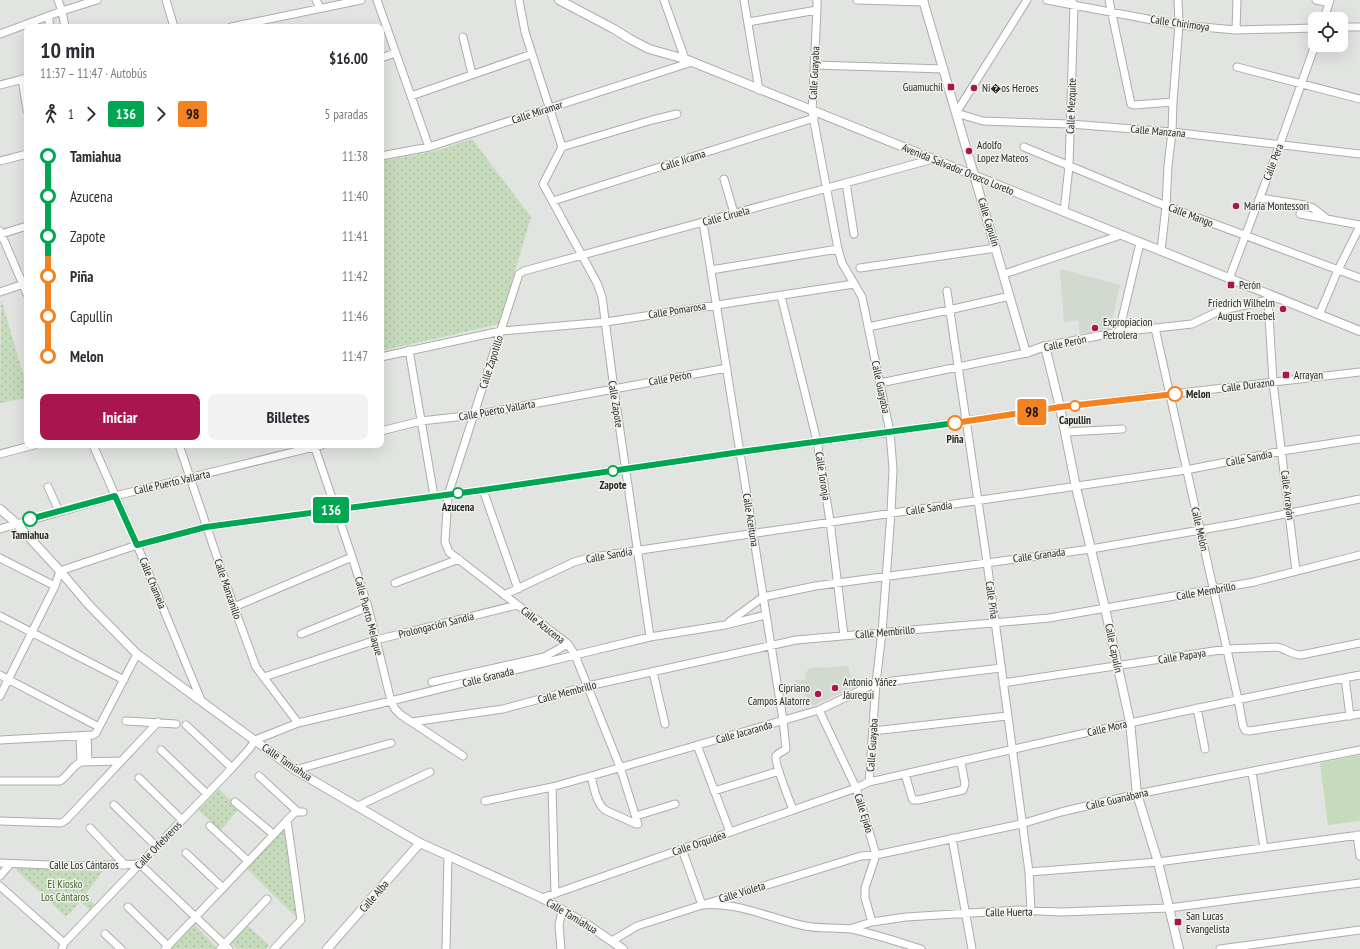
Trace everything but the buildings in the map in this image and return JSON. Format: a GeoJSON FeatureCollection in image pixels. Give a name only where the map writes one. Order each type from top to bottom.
{"type":"FeatureCollection","features":[{"type":"Feature","properties":{"kind":"street"},"geometry":{"type":"LineString","coordinates":[[58,0],[62,11],[63,24]]}},
{"type":"Feature","properties":{"kind":"street"},"geometry":{"type":"LineString","coordinates":[[27,24],[96,0]]}},
{"type":"Feature","properties":{"kind":"street"},"geometry":{"type":"LineString","coordinates":[[166,0],[173,24]]}},
{"type":"Feature","properties":{"kind":"street"},"geometry":{"type":"LineString","coordinates":[[316,0],[320,8]]}},
{"type":"Feature","properties":{"kind":"street"},"geometry":{"type":"LineString","coordinates":[[246,24],[361,0]]}},
{"type":"Feature","properties":{"kind":"street"},"geometry":{"type":"LineString","coordinates":[[377,0],[429,147]]}},
{"type":"Feature","properties":{"kind":"street"},"geometry":{"type":"LineString","coordinates":[[518,0],[522,21],[562,148],[652,120],[677,114]]}},
{"type":"Feature","properties":{"kind":"street","name":"Avenida Salvador Orozco Loreto"},"geometry":{"type":"LineString","coordinates":[[560,0],[608,26],[630,40],[649,49],[689,61],[813,114],[975,175],[1230,279],[1269,298],[1319,315],[1360,332]]}},
{"type":"Feature","properties":{"kind":"street"},"geometry":{"type":"LineString","coordinates":[[664,0],[689,61]]}},
{"type":"Feature","properties":{"kind":"street"},"geometry":{"type":"LineString","coordinates":[[744,0],[759,90]]}},
{"type":"Feature","properties":{"kind":"street","name":"Calle Guayaba"},"geometry":{"type":"LineString","coordinates":[[817,0],[813,114],[838,249],[842,263],[862,297],[890,432],[893,469],[887,576],[876,683],[869,782]]}},
{"type":"Feature","properties":{"kind":"street"},"geometry":{"type":"LineString","coordinates":[[857,0],[924,1]]}},
{"type":"Feature","properties":{"kind":"street"},"geometry":{"type":"LineString","coordinates":[[956,113],[1027,0]]}},
{"type":"Feature","properties":{"kind":"street","name":"Calle Chirimoya"},"geometry":{"type":"LineString","coordinates":[[1047,0],[1073,2],[1112,12],[1179,25],[1236,30],[1308,28]]}},
{"type":"Feature","properties":{"kind":"street"},"geometry":{"type":"LineString","coordinates":[[1109,0],[1131,104],[1173,102]]}},
{"type":"Feature","properties":{"kind":"street"},"geometry":{"type":"LineString","coordinates":[[1161,251],[1172,132],[1179,25],[1178,0]]}},
{"type":"Feature","properties":{"kind":"street"},"geometry":{"type":"LineString","coordinates":[[1236,30],[1237,0]]}},
{"type":"Feature","properties":{"kind":"street"},"geometry":{"type":"LineString","coordinates":[[1316,0],[1329,2],[1326,12]]}},
{"type":"Feature","properties":{"kind":"street","name":"Calle Capulín"},"geometry":{"type":"LineString","coordinates":[[924,1],[1026,353]]}},
{"type":"Feature","properties":{"kind":"street","name":"Calle Mezquite"},"geometry":{"type":"LineString","coordinates":[[1064,212],[1069,166],[1073,2]]}},
{"type":"Feature","properties":{"kind":"street"},"geometry":{"type":"LineString","coordinates":[[748,22],[817,10]]}},
{"type":"Feature","properties":{"kind":"street"},"geometry":{"type":"LineString","coordinates":[[48,16],[49,24]]}},
{"type":"Feature","properties":{"kind":"street"},"geometry":{"type":"LineString","coordinates":[[0,34],[24,25]]}},
{"type":"Feature","properties":{"kind":"street"},"geometry":{"type":"LineString","coordinates":[[1348,27],[1360,27]]}},
{"type":"Feature","properties":{"kind":"street"},"geometry":{"type":"LineString","coordinates":[[463,38],[472,74]]}},
{"type":"Feature","properties":{"kind":"street","name":"Calle Pera"},"geometry":{"type":"LineString","coordinates":[[1230,279],[1313,52]]}},
{"type":"Feature","properties":{"kind":"street"},"geometry":{"type":"LineString","coordinates":[[384,57],[396,53]]}},
{"type":"Feature","properties":{"kind":"street"},"geometry":{"type":"LineString","coordinates":[[411,96],[532,54]]}},
{"type":"Feature","properties":{"kind":"street","name":"Calle Miramar"},"geometry":{"type":"LineString","coordinates":[[384,155],[429,147],[689,61]]}},
{"type":"Feature","properties":{"kind":"street"},"geometry":{"type":"LineString","coordinates":[[814,64],[944,69]]}},
{"type":"Feature","properties":{"kind":"street"},"geometry":{"type":"LineString","coordinates":[[1237,67],[1360,99]]}},
{"type":"Feature","properties":{"kind":"street"},"geometry":{"type":"LineString","coordinates":[[0,86],[24,78]]}},
{"type":"Feature","properties":{"kind":"street","name":"Calle Manzana"},"geometry":{"type":"LineString","coordinates":[[956,113],[983,121],[1070,124],[1172,132],[1360,154]]}},
{"type":"Feature","properties":{"kind":"street","name":"Calle Jícama"},"geometry":{"type":"LineString","coordinates":[[553,201],[813,114]]}},
{"type":"Feature","properties":{"kind":"street","name":"Calle Mango"},"geometry":{"type":"LineString","coordinates":[[1024,147],[1166,206],[1360,278]]}},
{"type":"Feature","properties":{"kind":"street","name":"Calle Zapote"},"geometry":{"type":"LineString","coordinates":[[562,148],[543,184],[597,283],[602,297],[650,637]]}},
{"type":"Feature","properties":{"kind":"street"},"geometry":{"type":"LineString","coordinates":[[0,161],[24,155]]}},
{"type":"Feature","properties":{"kind":"street","name":"Calle Ciruela"},"geometry":{"type":"LineString","coordinates":[[519,274],[524,271],[933,159]]}},
{"type":"Feature","properties":{"kind":"street"},"geometry":{"type":"LineString","coordinates":[[724,179],[734,214]]}},
{"type":"Feature","properties":{"kind":"street"},"geometry":{"type":"LineString","coordinates":[[846,183],[854,234]]}},
{"type":"Feature","properties":{"kind":"street"},"geometry":{"type":"LineString","coordinates":[[1260,198],[1305,205],[1313,208],[1326,219]]}},
{"type":"Feature","properties":{"kind":"street"},"geometry":{"type":"LineString","coordinates":[[1300,214],[1360,226],[1358,235],[1338,270],[1319,315]]}},
{"type":"Feature","properties":{"kind":"street","name":"Calle Aceituna"},"geometry":{"type":"LineString","coordinates":[[703,222],[787,747],[776,756],[779,771],[792,810]]}},
{"type":"Feature","properties":{"kind":"street"},"geometry":{"type":"LineString","coordinates":[[24,227],[0,233],[24,281]]}},
{"type":"Feature","properties":{"kind":"street"},"geometry":{"type":"LineString","coordinates":[[1004,274],[1121,235]]}},
{"type":"Feature","properties":{"kind":"street"},"geometry":{"type":"LineString","coordinates":[[1119,332],[1140,243]]}},
{"type":"Feature","properties":{"kind":"street"},"geometry":{"type":"LineString","coordinates":[[860,268],[996,248]]}},
{"type":"Feature","properties":{"kind":"street"},"geometry":{"type":"LineString","coordinates":[[711,270],[838,249]]}},
{"type":"Feature","properties":{"kind":"street","name":"Calle Zapotillo"},"geometry":{"type":"LineString","coordinates":[[448,494],[519,274]]}},
{"type":"Feature","properties":{"kind":"street"},"geometry":{"type":"LineString","coordinates":[[0,292],[24,283]]}},
{"type":"Feature","properties":{"kind":"street","name":"Calle Pomarosa"},"geometry":{"type":"LineString","coordinates":[[384,356],[501,331],[606,322],[854,284]]}},
{"type":"Feature","properties":{"kind":"street","name":"Calle Piña"},"geometry":{"type":"LineString","coordinates":[[946,290],[959,367],[987,562],[1021,824],[1029,872],[1031,911]]}},
{"type":"Feature","properties":{"kind":"street","name":"Calle Toronja"},"geometry":{"type":"LineString","coordinates":[[781,296],[817,442],[830,521],[844,636]]}},
{"type":"Feature","properties":{"kind":"street"},"geometry":{"type":"LineString","coordinates":[[868,327],[1010,296]]}},
{"type":"Feature","properties":{"kind":"street","name":"Calle Perón"},"geometry":{"type":"LineString","coordinates":[[880,383],[1026,353],[1045,346],[1119,332],[1192,324],[1219,311],[1269,298]]}},
{"type":"Feature","properties":{"kind":"street","name":"Calle Arrayán"},"geometry":{"type":"LineString","coordinates":[[1269,298],[1273,382],[1296,571]]}},
{"type":"Feature","properties":{"kind":"street","name":"Calle Melón"},"geometry":{"type":"LineString","coordinates":[[1155,328],[1245,730],[1350,716]]}},
{"type":"Feature","properties":{"kind":"street","name":"Calle Capulín"},"geometry":{"type":"LineString","coordinates":[[1045,346],[1066,432],[1076,487],[1130,722],[1137,794],[1158,862],[1179,949]]}},
{"type":"Feature","properties":{"kind":"street"},"geometry":{"type":"LineString","coordinates":[[408,350],[434,496]]}},
{"type":"Feature","properties":{"kind":"street","name":"Calle Perón"},"geometry":{"type":"LineString","coordinates":[[614,389],[727,368]]}},
{"type":"Feature","properties":{"kind":"street","name":"Calle Durazno"},"geometry":{"type":"LineString","coordinates":[[60,571],[137,545],[206,527],[626,470],[740,452],[1060,407],[1360,372]]}},
{"type":"Feature","properties":{"kind":"street","name":"Calle Puerto Vallarta"},"geometry":{"type":"LineString","coordinates":[[384,430],[421,421],[474,415],[614,389]]}},
{"type":"Feature","properties":{"kind":"street"},"geometry":{"type":"LineString","coordinates":[[1066,432],[1122,429]]}},
{"type":"Feature","properties":{"kind":"street","name":"Calle Sandía"},"geometry":{"type":"LineString","coordinates":[[504,595],[574,562],[593,557],[830,521],[1076,487],[1186,470],[1282,451],[1360,439]]}},
{"type":"Feature","properties":{"kind":"street"},"geometry":{"type":"LineString","coordinates":[[0,454],[24,448]]}},
{"type":"Feature","properties":{"kind":"street","name":"Calle Chamela"},"geometry":{"type":"LineString","coordinates":[[94,448],[137,545],[201,700]]}},
{"type":"Feature","properties":{"kind":"street","name":"Calle Manzanillo"},"geometry":{"type":"LineString","coordinates":[[180,448],[206,527],[256,667],[298,723]]}},
{"type":"Feature","properties":{"kind":"street","name":"Calle Puerto Vallarta"},"geometry":{"type":"LineString","coordinates":[[0,529],[16,523],[115,496],[309,448]]}},
{"type":"Feature","properties":{"kind":"street","name":"Calle Puerto Melaque"},"geometry":{"type":"LineString","coordinates":[[318,448],[368,607],[391,702],[401,715],[463,756]]}},
{"type":"Feature","properties":{"kind":"street"},"geometry":{"type":"LineString","coordinates":[[48,487],[59,511]]}},
{"type":"Feature","properties":{"kind":"street"},"geometry":{"type":"LineString","coordinates":[[483,490],[518,589]]}},
{"type":"Feature","properties":{"kind":"street","name":"Calle Azucena"},"geometry":{"type":"LineString","coordinates":[[448,494],[445,542],[449,552],[568,644],[575,655],[620,767],[638,824],[605,810],[602,807],[598,800],[591,776]]}},
{"type":"Feature","properties":{"kind":"street","name":"Calle Granada"},"geometry":{"type":"LineString","coordinates":[[725,624],[763,597],[815,586],[1091,548],[1200,530],[1360,499]]}},
{"type":"Feature","properties":{"kind":"street","name":"Calle Tamiahua"},"geometry":{"type":"LineString","coordinates":[[0,509],[16,523],[89,605],[137,654],[295,770],[420,843],[542,898],[588,925],[623,949]]}},
{"type":"Feature","properties":{"kind":"street","name":"Calle Membrillo"},"geometry":{"type":"LineString","coordinates":[[412,722],[502,709],[588,686],[796,640],[1049,618],[1254,582],[1360,555]]}},
{"type":"Feature","properties":{"kind":"street"},"geometry":{"type":"LineString","coordinates":[[234,607],[352,557]]}},
{"type":"Feature","properties":{"kind":"street"},"geometry":{"type":"LineString","coordinates":[[0,558],[55,586]]}},
{"type":"Feature","properties":{"kind":"street"},"geometry":{"type":"LineString","coordinates":[[395,583],[459,559]]}},
{"type":"Feature","properties":{"kind":"street"},"geometry":{"type":"LineString","coordinates":[[0,696],[55,586],[60,571]]}},
{"type":"Feature","properties":{"kind":"street","name":"Prolongación Sandía"},"geometry":{"type":"LineString","coordinates":[[264,677],[376,640],[517,605]]}},
{"type":"Feature","properties":{"kind":"street"},"geometry":{"type":"LineString","coordinates":[[301,634],[368,607]]}},
{"type":"Feature","properties":{"kind":"street","name":"Calle Granada"},"geometry":{"type":"LineString","coordinates":[[255,740],[298,723],[391,702],[575,655],[650,637],[725,624],[766,615]]}},
{"type":"Feature","properties":{"kind":"street"},"geometry":{"type":"LineString","coordinates":[[0,616],[124,680]]}},
{"type":"Feature","properties":{"kind":"street","name":"Calle Papaya"},"geometry":{"type":"LineString","coordinates":[[1003,683],[1227,649],[1276,647],[1286,649],[1297,655],[1301,655],[1360,643]]}},
{"type":"Feature","properties":{"kind":"street"},"geometry":{"type":"LineString","coordinates":[[432,682],[544,657],[568,644]]}},
{"type":"Feature","properties":{"kind":"street"},"geometry":{"type":"LineString","coordinates":[[0,740],[87,736],[96,733],[137,654]]}},
{"type":"Feature","properties":{"kind":"street","name":"Calle Jacaranda"},"geometry":{"type":"LineString","coordinates":[[485,801],[552,787],[819,710],[876,683],[1001,668]]}},
{"type":"Feature","properties":{"kind":"street"},"geometry":{"type":"LineString","coordinates":[[653,672],[665,724]]}},
{"type":"Feature","properties":{"kind":"street"},"geometry":{"type":"LineString","coordinates":[[0,675],[99,728]]}},
{"type":"Feature","properties":{"kind":"street","name":"Calle Mora"},"geometry":{"type":"LineString","coordinates":[[856,788],[869,782],[1130,722],[1360,675]]}},
{"type":"Feature","properties":{"kind":"street"},"geometry":{"type":"LineString","coordinates":[[1345,678],[1350,716],[1360,714]]}},
{"type":"Feature","properties":{"kind":"street"},"geometry":{"type":"LineString","coordinates":[[1198,708],[1205,749]]}},
{"type":"Feature","properties":{"kind":"street","name":"Calle Ejido"},"geometry":{"type":"LineString","coordinates":[[819,710],[856,788],[876,854]]}},
{"type":"Feature","properties":{"kind":"street"},"geometry":{"type":"LineString","coordinates":[[873,731],[1007,716]]}},
{"type":"Feature","properties":{"kind":"street"},"geometry":{"type":"LineString","coordinates":[[126,721],[176,724]]}},
{"type":"Feature","properties":{"kind":"street"},"geometry":{"type":"LineString","coordinates":[[0,821],[61,823],[66,820],[158,722]]}},
{"type":"Feature","properties":{"kind":"street"},"geometry":{"type":"LineString","coordinates":[[186,725],[232,768]]}},
{"type":"Feature","properties":{"kind":"street"},"geometry":{"type":"LineString","coordinates":[[84,762],[87,736]]}},
{"type":"Feature","properties":{"kind":"street","name":"Calle Orfebreros"},"geometry":{"type":"LineString","coordinates":[[63,946],[232,768],[250,748],[255,740]]}},
{"type":"Feature","properties":{"kind":"street"},"geometry":{"type":"LineString","coordinates":[[295,770],[392,744]]}},
{"type":"Feature","properties":{"kind":"street"},"geometry":{"type":"LineString","coordinates":[[697,745],[730,832]]}},
{"type":"Feature","properties":{"kind":"street"},"geometry":{"type":"LineString","coordinates":[[161,750],[207,794]]}},
{"type":"Feature","properties":{"kind":"street","name":"Calle Guanábana"},"geometry":{"type":"LineString","coordinates":[[876,854],[1021,824],[1061,812],[1137,794],[1360,750]]}},
{"type":"Feature","properties":{"kind":"street"},"geometry":{"type":"LineString","coordinates":[[0,781],[60,781],[76,764],[84,762],[120,761]]}},
{"type":"Feature","properties":{"kind":"street"},"geometry":{"type":"LineString","coordinates":[[905,774],[913,800],[925,798],[964,788],[965,784],[961,762]]}},
{"type":"Feature","properties":{"kind":"street"},"geometry":{"type":"LineString","coordinates":[[714,792],[779,771]]}},
{"type":"Feature","properties":{"kind":"street"},"geometry":{"type":"LineString","coordinates":[[358,806],[430,772]]}},
{"type":"Feature","properties":{"kind":"street"},"geometry":{"type":"LineString","coordinates":[[1252,772],[1264,848]]}},
{"type":"Feature","properties":{"kind":"street"},"geometry":{"type":"LineString","coordinates":[[128,908],[166,947],[273,834],[287,820],[300,811],[259,776]]}},
{"type":"Feature","properties":{"kind":"street"},"geometry":{"type":"LineString","coordinates":[[139,778],[182,820]]}},
{"type":"Feature","properties":{"kind":"street"},"geometry":{"type":"LineString","coordinates":[[552,787],[555,894]]}},
{"type":"Feature","properties":{"kind":"street","name":"Calle Orquídea"},"geometry":{"type":"LineString","coordinates":[[542,898],[856,788]]}},
{"type":"Feature","properties":{"kind":"street"},"geometry":{"type":"LineString","coordinates":[[235,802],[273,834]]}},
{"type":"Feature","properties":{"kind":"street"},"geometry":{"type":"LineString","coordinates":[[636,816],[675,804]]}},
{"type":"Feature","properties":{"kind":"street"},"geometry":{"type":"LineString","coordinates":[[114,805],[157,847]]}},
{"type":"Feature","properties":{"kind":"street"},"geometry":{"type":"LineString","coordinates":[[274,949],[301,920],[287,820]]}},
{"type":"Feature","properties":{"kind":"street"},"geometry":{"type":"LineString","coordinates":[[210,826],[248,862]]}},
{"type":"Feature","properties":{"kind":"street"},"geometry":{"type":"LineString","coordinates":[[90,828],[125,865]]}},
{"type":"Feature","properties":{"kind":"street"},"geometry":{"type":"LineString","coordinates":[[1029,872],[1158,862],[1358,835],[1360,856]]}},
{"type":"Feature","properties":{"kind":"street"},"geometry":{"type":"LineString","coordinates":[[952,838],[972,949]]}},
{"type":"Feature","properties":{"kind":"street","name":"Calle Alba"},"geometry":{"type":"LineString","coordinates":[[328,949],[420,843]]}},
{"type":"Feature","properties":{"kind":"street"},"geometry":{"type":"LineString","coordinates":[[682,849],[702,905],[714,903],[733,906],[805,926],[823,929],[850,929],[921,949]]}},
{"type":"Feature","properties":{"kind":"street"},"geometry":{"type":"LineString","coordinates":[[186,853],[223,888]]}},
{"type":"Feature","properties":{"kind":"street"},"geometry":{"type":"LineString","coordinates":[[872,922],[865,898],[865,888],[876,854]]}},
{"type":"Feature","properties":{"kind":"street","name":"Calle Violeta"},"geometry":{"type":"LineString","coordinates":[[612,941],[637,926],[861,856],[876,854]]}},
{"type":"Feature","properties":{"kind":"street"},"geometry":{"type":"LineString","coordinates":[[446,949],[448,855]]}},
{"type":"Feature","properties":{"kind":"street","name":"Calle Los Cántaros"},"geometry":{"type":"LineString","coordinates":[[0,863],[74,866],[140,864]]}},
{"type":"Feature","properties":{"kind":"street"},"geometry":{"type":"LineString","coordinates":[[0,876],[10,864]]}},
{"type":"Feature","properties":{"kind":"street"},"geometry":{"type":"LineString","coordinates":[[140,864],[225,947],[267,899]]}},
{"type":"Feature","properties":{"kind":"street","name":"Calle Huerta"},"geometry":{"type":"LineString","coordinates":[[850,929],[872,922],[906,917],[965,913],[1020,910],[1061,912],[1169,908],[1360,883]]}},
{"type":"Feature","properties":{"kind":"street"},"geometry":{"type":"LineString","coordinates":[[0,886],[63,946]]}},
{"type":"Feature","properties":{"kind":"street"},"geometry":{"type":"LineString","coordinates":[[561,949],[559,925],[562,911]]}},
{"type":"Feature","properties":{"kind":"street"},"geometry":{"type":"LineString","coordinates":[[1220,949],[1360,930]]}},
{"type":"Feature","properties":{"kind":"street"},"geometry":{"type":"LineString","coordinates":[[105,934],[121,949]]}},
{"type":"Feature","properties":{"kind":"shaded area"},"geometry":{"type":"Polygon","coordinates":[[[1060,269],[1120,285],[1110,329],[1080,334],[1078,320],[1064,323],[1060,269]]]}},
{"type":"Feature","properties":{"kind":"shaded area"},"geometry":{"type":"Polygon","coordinates":[[[848,666],[854,687],[812,706],[794,680],[806,680],[805,673],[810,668],[848,666]]]}},
{"type":"Feature","properties":{"kind":"green space"},"geometry":{"type":"Polygon","coordinates":[[[472,139],[531,217],[499,324],[384,350],[384,160],[436,151],[472,139]]]}},
{"type":"Feature","properties":{"kind":"green space"},"geometry":{"type":"Polygon","coordinates":[[[1,299],[24,377],[24,399],[0,403],[1,299]]]}},
{"type":"Feature","properties":{"kind":"green space"},"geometry":{"type":"Polygon","coordinates":[[[1360,755],[1360,821],[1328,825],[1320,763],[1360,755]]]}},
{"type":"Feature","properties":{"kind":"green space"},"geometry":{"type":"Polygon","coordinates":[[[219,789],[239,809],[221,830],[198,810],[219,789]]]}},
{"type":"Feature","properties":{"kind":"green space"},"geometry":{"type":"Polygon","coordinates":[[[285,828],[297,910],[296,917],[246,868],[285,828]]]}},
{"type":"Feature","properties":{"kind":"green space","name":"El Kiosko Los Cántaros"},"geometry":{"type":"Polygon","coordinates":[[[17,867],[67,871],[103,871],[85,895],[94,904],[90,910],[80,902],[66,917],[16,870],[17,867]]]}},
{"type":"Feature","properties":{"kind":"green space"},"geometry":{"type":"Polygon","coordinates":[[[194,924],[218,949],[170,949],[194,924]]]}},
{"type":"Feature","properties":{"kind":"green space"},"geometry":{"type":"Polygon","coordinates":[[[247,925],[269,945],[266,949],[237,949],[231,942],[247,925]]]}},
{"type":"Feature","properties":{"kind":"bus line","name":"98"},"geometry":{"type":"LineString","coordinates":[[955,423],[1060,407],[1175,394]]}},
{"type":"Feature","properties":{"kind":"bus line","name":"136"},"geometry":{"type":"LineString","coordinates":[[30,519],[115,496],[137,545],[206,527],[483,490],[740,452],[955,423]]}},
{"type":"Feature","properties":{"kind":"place","name":"Guamuchil"},"geometry":{"type":"Point","coordinates":[951,87]}},
{"type":"Feature","properties":{"kind":"place","name":"Ni�os Heroes"},"geometry":{"type":"Point","coordinates":[974,88]}},
{"type":"Feature","properties":{"kind":"place","name":"Adolfo Lopez Mateos"},"geometry":{"type":"Point","coordinates":[969,151]}},
{"type":"Feature","properties":{"kind":"place","name":"Maria Montessori"},"geometry":{"type":"Point","coordinates":[1236,206]}},
{"type":"Feature","properties":{"kind":"place","name":"Perón"},"geometry":{"type":"Point","coordinates":[1231,285]}},
{"type":"Feature","properties":{"kind":"place","name":"Friedrich Wilhelm August Froebel"},"geometry":{"type":"Point","coordinates":[1283,309]}},
{"type":"Feature","properties":{"kind":"place","name":"Expropiacion Petrolera"},"geometry":{"type":"Point","coordinates":[1095,328]}},
{"type":"Feature","properties":{"kind":"place","name":"Arrayan"},"geometry":{"type":"Point","coordinates":[1286,375]}},
{"type":"Feature","properties":{"kind":"place","name":"Melon"},"geometry":{"type":"Point","coordinates":[1175,394]}},
{"type":"Feature","properties":{"kind":"place","name":"Capullin"},"geometry":{"type":"Point","coordinates":[1075,406]}},
{"type":"Feature","properties":{"kind":"place","name":"Piña"},"geometry":{"type":"Point","coordinates":[955,423]}},
{"type":"Feature","properties":{"kind":"place","name":"Zapote"},"geometry":{"type":"Point","coordinates":[613,471]}},
{"type":"Feature","properties":{"kind":"place","name":"Azucena"},"geometry":{"type":"Point","coordinates":[458,493]}},
{"type":"Feature","properties":{"kind":"place","name":"Tamiahua"},"geometry":{"type":"Point","coordinates":[30,519]}},
{"type":"Feature","properties":{"kind":"place","name":"Antonio Yáñez Jáuregui"},"geometry":{"type":"Point","coordinates":[835,688]}},
{"type":"Feature","properties":{"kind":"place","name":"Cipriano Campos Alatorre"},"geometry":{"type":"Point","coordinates":[818,694]}},
{"type":"Feature","properties":{"kind":"place","name":"San Lucas Evangelista"},"geometry":{"type":"Point","coordinates":[1178,922]}}]}
